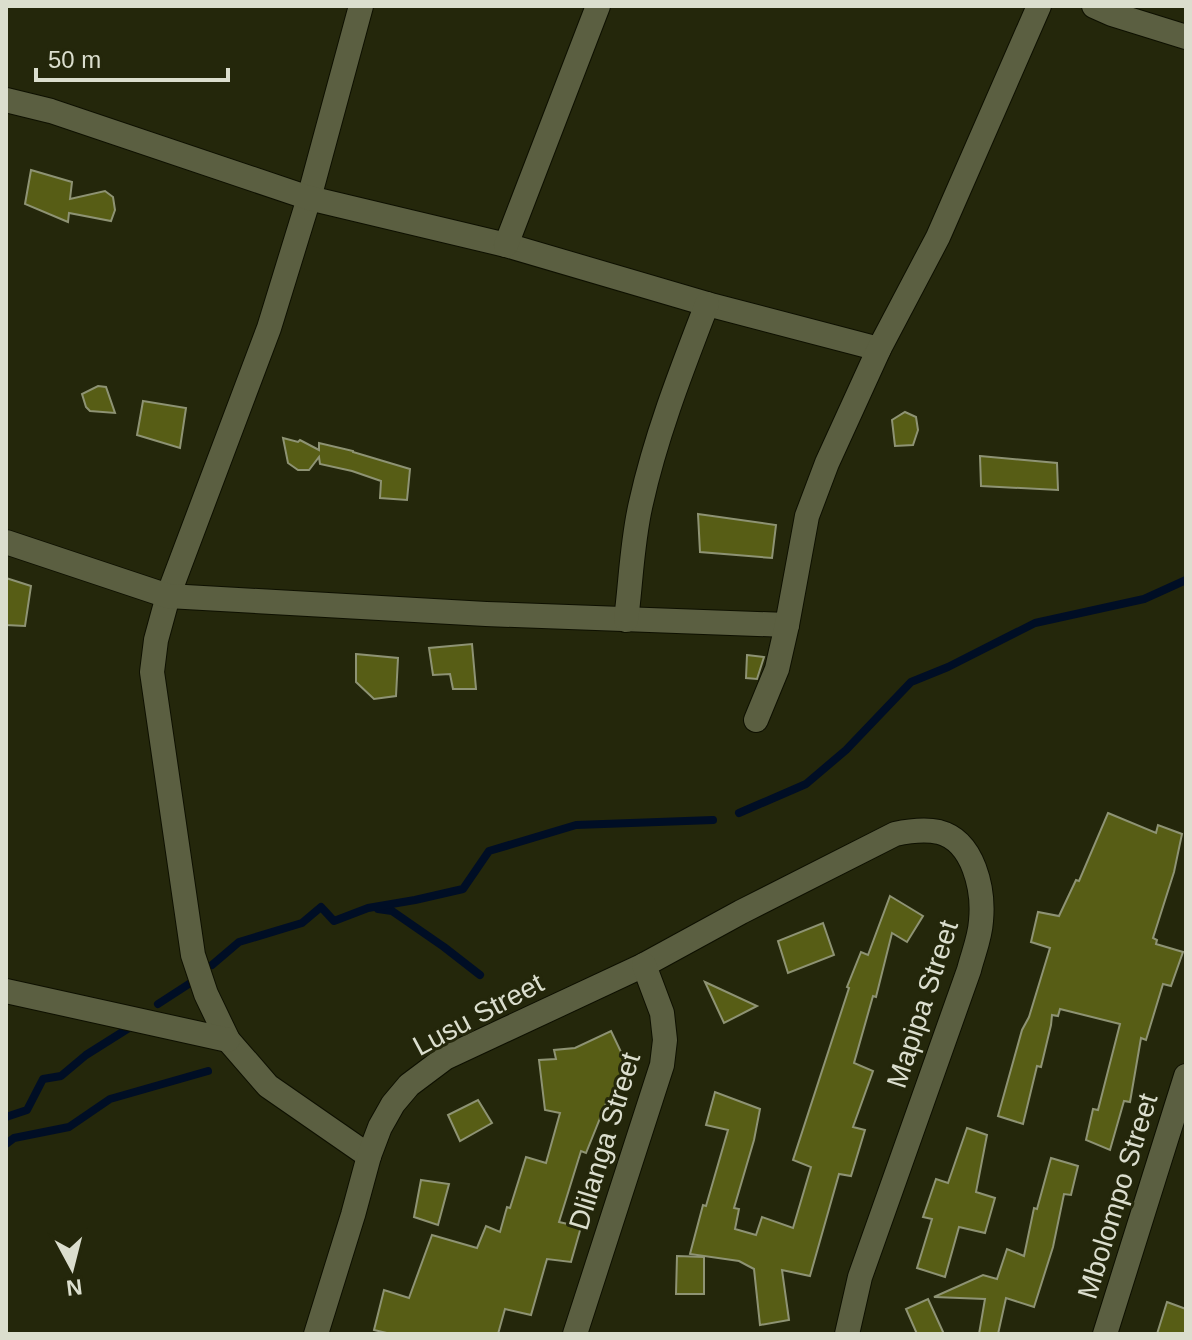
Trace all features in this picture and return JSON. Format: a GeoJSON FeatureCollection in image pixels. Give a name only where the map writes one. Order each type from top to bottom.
{"type":"FeatureCollection","features":[{"type":"Feature","properties":{"kind":"street"},"geometry":{"type":"LineString","coordinates":[[361,6],[309,198],[269,328],[168,596],[156,640],[152,672],[193,955],[206,994],[228,1040],[268,1086],[369,1156]]}},
{"type":"Feature","properties":{"kind":"street"},"geometry":{"type":"LineString","coordinates":[[506,245],[598,6]]}},
{"type":"Feature","properties":{"kind":"street"},"geometry":{"type":"LineString","coordinates":[[756,720],[777,669],[807,516],[827,463],[879,349],[938,237],[1039,6]]}},
{"type":"Feature","properties":{"kind":"street"},"geometry":{"type":"LineString","coordinates":[[1094,6],[1186,37]]}},
{"type":"Feature","properties":{"kind":"street"},"geometry":{"type":"LineString","coordinates":[[6,100],[51,111],[309,198],[506,245],[707,304],[879,349]]}},
{"type":"Feature","properties":{"kind":"street"},"geometry":{"type":"LineString","coordinates":[[626,620],[645,484],[707,304]]}},
{"type":"Feature","properties":{"kind":"street"},"geometry":{"type":"LineString","coordinates":[[6,542],[168,596],[443,612],[787,625]]}},
{"type":"Feature","properties":{"kind":"street","name":"Mapipa Street"},"geometry":{"type":"LineString","coordinates":[[644,965],[895,834],[911,830],[938,832],[952,838],[964,849],[974,866],[980,888],[978,938],[860,1277],[847,1334]]}},
{"type":"Feature","properties":{"kind":"street","name":"Lusu Street"},"geometry":{"type":"LineString","coordinates":[[316,1334],[369,1156],[380,1127],[409,1085],[445,1058],[644,965]]}},
{"type":"Feature","properties":{"kind":"street","name":"Dlilanga Street"},"geometry":{"type":"LineString","coordinates":[[575,1334],[662,1065],[665,1040],[662,1013],[644,965]]}},
{"type":"Feature","properties":{"kind":"street"},"geometry":{"type":"LineString","coordinates":[[6,991],[228,1040]]}},
{"type":"Feature","properties":{"kind":"street","name":"Mbolompo Street"},"geometry":{"type":"LineString","coordinates":[[1105,1334],[1186,1076]]}},
{"type":"Feature","properties":{"kind":"building"},"geometry":{"type":"Polygon","coordinates":[[[31,170],[72,182],[70,199],[105,191],[113,197],[115,210],[111,221],[69,213],[68,222],[25,204],[31,170]]]}},
{"type":"Feature","properties":{"kind":"building"},"geometry":{"type":"Polygon","coordinates":[[[98,386],[106,387],[115,413],[90,411],[86,407],[82,394],[98,386]]]}},
{"type":"Feature","properties":{"kind":"building"},"geometry":{"type":"Polygon","coordinates":[[[143,401],[186,408],[180,448],[137,435],[143,401]]]}},
{"type":"Feature","properties":{"kind":"building"},"geometry":{"type":"Polygon","coordinates":[[[905,412],[916,417],[918,430],[913,445],[895,446],[892,420],[905,412]]]}},
{"type":"Feature","properties":{"kind":"building"},"geometry":{"type":"Polygon","coordinates":[[[283,438],[300,440],[319,450],[319,443],[353,451],[410,469],[407,500],[380,498],[381,481],[320,464],[319,457],[309,470],[298,470],[288,463],[283,438]]]}},
{"type":"Feature","properties":{"kind":"building"},"geometry":{"type":"Polygon","coordinates":[[[980,456],[1057,463],[1058,490],[981,486],[980,456]]]}},
{"type":"Feature","properties":{"kind":"building"},"geometry":{"type":"Polygon","coordinates":[[[698,514],[776,525],[772,558],[700,552],[698,514]]]}},
{"type":"Feature","properties":{"kind":"building"},"geometry":{"type":"Polygon","coordinates":[[[6,578],[31,586],[25,626],[6,625],[6,578]]]}},
{"type":"Feature","properties":{"kind":"building"},"geometry":{"type":"Polygon","coordinates":[[[472,644],[476,689],[453,689],[450,674],[433,675],[429,648],[472,644]]]}},
{"type":"Feature","properties":{"kind":"building"},"geometry":{"type":"Polygon","coordinates":[[[356,654],[398,658],[396,696],[374,699],[356,682],[356,654]]]}},
{"type":"Feature","properties":{"kind":"building"},"geometry":{"type":"Polygon","coordinates":[[[747,655],[764,657],[757,679],[746,678],[747,655]]]}},
{"type":"Feature","properties":{"kind":"building"},"geometry":{"type":"Polygon","coordinates":[[[1108,813],[1156,833],[1158,825],[1182,834],[1174,872],[1153,938],[1157,940],[1156,944],[1183,952],[1171,986],[1163,984],[1146,1040],[1141,1038],[1130,1102],[1124,1101],[1110,1150],[1086,1140],[1093,1109],[1098,1110],[1120,1024],[1060,1009],[1058,1016],[1052,1015],[1041,1067],[1037,1066],[1023,1124],[998,1116],[1022,1030],[1029,1017],[1050,948],[1031,942],[1038,912],[1059,916],[1076,880],[1079,881],[1108,813]]]}},
{"type":"Feature","properties":{"kind":"building"},"geometry":{"type":"Polygon","coordinates":[[[890,896],[923,916],[907,942],[892,933],[876,997],[873,996],[854,1063],[873,1071],[853,1127],[865,1130],[851,1176],[839,1174],[810,1276],[782,1270],[789,1320],[760,1325],[754,1269],[739,1261],[690,1254],[728,1130],[706,1125],[715,1092],[760,1109],[734,1208],[739,1209],[735,1229],[756,1235],[762,1217],[793,1228],[811,1167],[793,1160],[847,987],[861,952],[868,955],[890,896]]]}},
{"type":"Feature","properties":{"kind":"building"},"geometry":{"type":"Polygon","coordinates":[[[823,923],[834,955],[788,973],[778,941],[823,923]]]}},
{"type":"Feature","properties":{"kind":"building"},"geometry":{"type":"Polygon","coordinates":[[[705,982],[757,1006],[724,1023],[705,982]]]}},
{"type":"Feature","properties":{"kind":"building"},"geometry":{"type":"Polygon","coordinates":[[[611,1031],[625,1066],[614,1103],[607,1101],[586,1153],[581,1151],[559,1222],[581,1227],[571,1262],[547,1259],[531,1315],[505,1309],[498,1334],[391,1334],[374,1330],[384,1290],[409,1298],[432,1235],[477,1248],[486,1226],[500,1232],[526,1157],[546,1163],[560,1113],[545,1110],[539,1060],[556,1059],[554,1050],[575,1048],[611,1031]]]}},
{"type":"Feature","properties":{"kind":"building"},"geometry":{"type":"Polygon","coordinates":[[[478,1100],[492,1123],[460,1141],[448,1115],[478,1100]]]}},
{"type":"Feature","properties":{"kind":"building"},"geometry":{"type":"Polygon","coordinates":[[[967,1128],[987,1135],[976,1192],[995,1198],[985,1233],[959,1227],[945,1277],[917,1268],[932,1219],[923,1217],[936,1179],[948,1183],[967,1128]]]}},
{"type":"Feature","properties":{"kind":"building"},"geometry":{"type":"Polygon","coordinates":[[[1051,1158],[1078,1166],[1071,1195],[1064,1194],[1053,1247],[1034,1307],[1006,1298],[998,1334],[979,1334],[985,1299],[934,1297],[983,1275],[997,1279],[1007,1249],[1024,1256],[1034,1208],[1037,1209],[1051,1158]]]}},
{"type":"Feature","properties":{"kind":"building"},"geometry":{"type":"Polygon","coordinates":[[[421,1180],[449,1184],[438,1225],[414,1217],[421,1180]]]}},
{"type":"Feature","properties":{"kind":"building"},"geometry":{"type":"Polygon","coordinates":[[[677,1256],[704,1257],[704,1294],[676,1294],[677,1256]]]}},
{"type":"Feature","properties":{"kind":"building"},"geometry":{"type":"Polygon","coordinates":[[[928,1299],[944,1334],[917,1334],[906,1309],[928,1299]]]}},
{"type":"Feature","properties":{"kind":"building"},"geometry":{"type":"Polygon","coordinates":[[[1167,1302],[1186,1309],[1186,1334],[1157,1334],[1167,1302]]]}},
{"type":"Feature","properties":{"kind":"waterway"},"geometry":{"type":"LineString","coordinates":[[739,813],[806,784],[846,750],[911,682],[1035,623],[1144,599],[1186,580]]}},
{"type":"Feature","properties":{"kind":"waterway"},"geometry":{"type":"LineString","coordinates":[[212,965],[239,942],[302,923],[321,907],[334,921],[368,908],[463,889],[489,851],[576,825],[713,820]]}},
{"type":"Feature","properties":{"kind":"waterway"},"geometry":{"type":"LineString","coordinates":[[378,909],[392,911],[480,975]]}},
{"type":"Feature","properties":{"kind":"waterway"},"geometry":{"type":"LineString","coordinates":[[158,1004],[195,980]]}},
{"type":"Feature","properties":{"kind":"waterway"},"geometry":{"type":"LineString","coordinates":[[6,1117],[27,1110],[43,1079],[61,1076],[86,1055],[132,1026]]}},
{"type":"Feature","properties":{"kind":"waterway"},"geometry":{"type":"LineString","coordinates":[[6,1144],[14,1138],[69,1127],[110,1099],[208,1071]]}}]}
